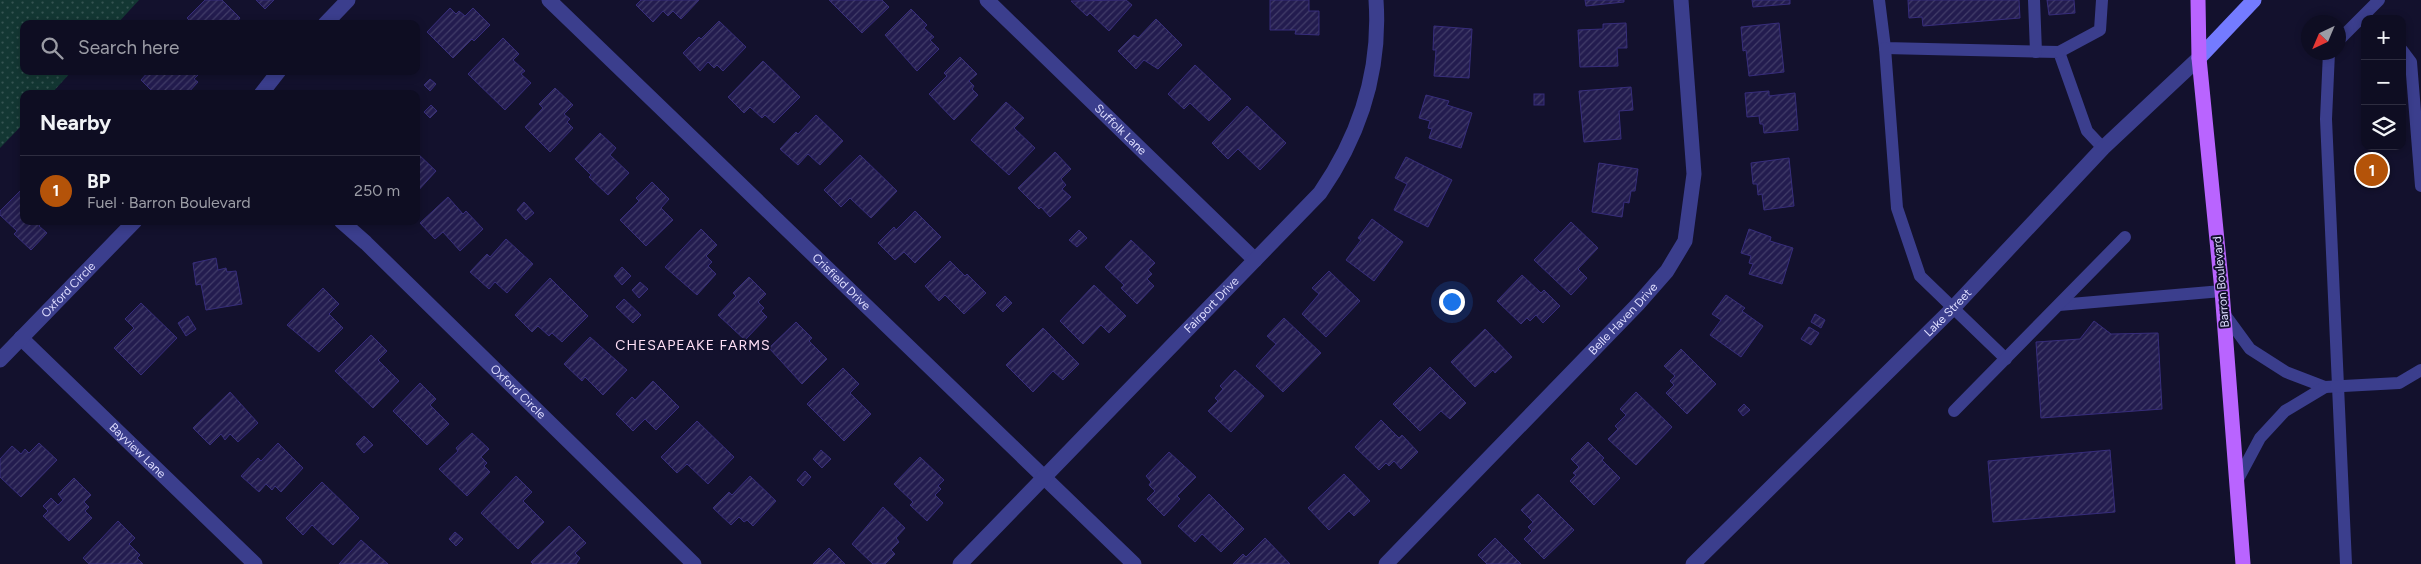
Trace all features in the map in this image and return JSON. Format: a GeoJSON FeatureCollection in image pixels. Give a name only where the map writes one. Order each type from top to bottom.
{"type":"FeatureCollection","features":[{"type":"Feature","properties":{"kind":"main road","name":"Barron Boulevard"},"geometry":{"type":"LineString","coordinates":[[2198,0],[2199,58],[2222,291],[2243,564]]}},
{"type":"Feature","properties":{"kind":"street"},"geometry":{"type":"LineString","coordinates":[[329,20],[348,0]]}},
{"type":"Feature","properties":{"kind":"street","name":"Crisfield Drive"},"geometry":{"type":"LineString","coordinates":[[549,0],[1043,479],[1134,564]]}},
{"type":"Feature","properties":{"kind":"street","name":"Suffolk Lane"},"geometry":{"type":"LineString","coordinates":[[987,0],[1255,260]]}},
{"type":"Feature","properties":{"kind":"street","name":"Fairport Drive"},"geometry":{"type":"LineString","coordinates":[[960,564],[1320,193],[1341,163],[1359,123],[1375,56],[1376,0]]}},
{"type":"Feature","properties":{"kind":"street","name":"Belle Haven Drive"},"geometry":{"type":"LineString","coordinates":[[1386,564],[1638,304],[1668,270],[1685,241],[1694,174],[1681,0]]}},
{"type":"Feature","properties":{"kind":"street"},"geometry":{"type":"LineString","coordinates":[[2199,58],[2254,0]]}},
{"type":"Feature","properties":{"kind":"street","name":"Lake Street"},"geometry":{"type":"LineString","coordinates":[[1693,564],[1953,308],[2103,148],[2199,58]]}},
{"type":"Feature","properties":{"kind":"street"},"geometry":{"type":"LineString","coordinates":[[264,90],[276,75]]}},
{"type":"Feature","properties":{"kind":"street","name":"Oxford Circle"},"geometry":{"type":"LineString","coordinates":[[0,360],[131,225]]}},
{"type":"Feature","properties":{"kind":"street","name":"Oxford Circle"},"geometry":{"type":"LineString","coordinates":[[346,225],[366,242],[694,564]]}},
{"type":"Feature","properties":{"kind":"street","name":"Bayview Lane"},"geometry":{"type":"LineString","coordinates":[[21,338],[255,564]]}},
{"type":"Feature","properties":{"kind":"lane"},"geometry":{"type":"LineString","coordinates":[[1879,0],[1885,48],[1897,208],[1920,276],[2006,359]]}},
{"type":"Feature","properties":{"kind":"lane"},"geometry":{"type":"LineString","coordinates":[[2034,0],[2036,52]]}},
{"type":"Feature","properties":{"kind":"lane"},"geometry":{"type":"LineString","coordinates":[[1885,48],[2059,52],[2100,30],[2102,0]]}},
{"type":"Feature","properties":{"kind":"lane"},"geometry":{"type":"LineString","coordinates":[[2346,34],[2376,9]]}},
{"type":"Feature","properties":{"kind":"lane"},"geometry":{"type":"LineString","coordinates":[[2059,52],[2087,131],[2103,148]]}},
{"type":"Feature","properties":{"kind":"lane"},"geometry":{"type":"LineString","coordinates":[[2406,55],[2411,62],[2421,186]]}},
{"type":"Feature","properties":{"kind":"lane"},"geometry":{"type":"LineString","coordinates":[[2329,60],[2326,119],[2331,386],[2346,564]]}},
{"type":"Feature","properties":{"kind":"lane"},"geometry":{"type":"LineString","coordinates":[[1954,411],[2125,237]]}},
{"type":"Feature","properties":{"kind":"lane"},"geometry":{"type":"LineString","coordinates":[[2059,305],[2222,291]]}},
{"type":"Feature","properties":{"kind":"lane"},"geometry":{"type":"LineString","coordinates":[[2223,312],[2250,350],[2286,372],[2331,386],[2398,383],[2421,370]]}},
{"type":"Feature","properties":{"kind":"lane"},"geometry":{"type":"LineString","coordinates":[[2236,483],[2260,438],[2285,410],[2331,386]]}},
{"type":"Feature","properties":{"kind":"green space"},"geometry":{"type":"Polygon","coordinates":[[[0,0],[139,0],[121,20],[20,20],[20,75],[68,75],[55,90],[20,90],[20,127],[0,148],[0,0]]]}},
{"type":"Feature","properties":{"kind":"building"},"geometry":{"type":"Polygon","coordinates":[[[205,0],[222,0],[240,18],[238,20],[189,20],[187,18],[205,0]]]}},
{"type":"Feature","properties":{"kind":"building"},"geometry":{"type":"Polygon","coordinates":[[[256,0],[274,0],[265,9],[256,0]]]}},
{"type":"Feature","properties":{"kind":"building"},"geometry":{"type":"Polygon","coordinates":[[[641,0],[699,0],[681,19],[673,11],[668,16],[663,11],[653,22],[636,5],[641,0]]]}},
{"type":"Feature","properties":{"kind":"building"},"geometry":{"type":"Polygon","coordinates":[[[829,0],[882,0],[889,7],[862,33],[829,0]]]}},
{"type":"Feature","properties":{"kind":"building"},"geometry":{"type":"Polygon","coordinates":[[[1126,0],[1132,5],[1109,31],[1090,13],[1087,16],[1071,1],[1126,0]]]}},
{"type":"Feature","properties":{"kind":"building"},"geometry":{"type":"Polygon","coordinates":[[[1270,0],[1309,0],[1309,11],[1319,11],[1319,35],[1295,34],[1296,30],[1270,30],[1270,0]]]}},
{"type":"Feature","properties":{"kind":"building"},"geometry":{"type":"Polygon","coordinates":[[[1585,0],[1624,0],[1624,2],[1586,6],[1585,0]]]}},
{"type":"Feature","properties":{"kind":"building"},"geometry":{"type":"Polygon","coordinates":[[[1752,0],[1790,0],[1790,4],[1753,7],[1752,0]]]}},
{"type":"Feature","properties":{"kind":"building"},"geometry":{"type":"Polygon","coordinates":[[[1908,0],[2019,0],[2020,18],[1923,26],[1922,17],[1909,18],[1908,0]]]}},
{"type":"Feature","properties":{"kind":"building"},"geometry":{"type":"Polygon","coordinates":[[[2047,0],[2074,0],[2075,13],[2049,15],[2047,0]]]}},
{"type":"Feature","properties":{"kind":"building"},"geometry":{"type":"Polygon","coordinates":[[[450,8],[456,14],[459,11],[465,16],[473,8],[490,25],[474,41],[472,39],[453,58],[427,32],[450,8]]]}},
{"type":"Feature","properties":{"kind":"building"},"geometry":{"type":"Polygon","coordinates":[[[911,9],[927,25],[924,28],[934,37],[930,40],[939,49],[917,71],[885,35],[911,9]]]}},
{"type":"Feature","properties":{"kind":"building"},"geometry":{"type":"Polygon","coordinates":[[[1156,19],[1182,45],[1158,69],[1144,60],[1136,69],[1118,51],[1134,35],[1138,38],[1156,19]]]}},
{"type":"Feature","properties":{"kind":"building"},"geometry":{"type":"Polygon","coordinates":[[[719,21],[746,47],[723,71],[717,65],[714,68],[708,62],[700,71],[683,53],[719,21]]]}},
{"type":"Feature","properties":{"kind":"building"},"geometry":{"type":"Polygon","coordinates":[[[1626,23],[1627,48],[1617,48],[1618,66],[1580,67],[1578,30],[1603,29],[1603,24],[1626,23]]]}},
{"type":"Feature","properties":{"kind":"building"},"geometry":{"type":"Polygon","coordinates":[[[1779,23],[1784,72],[1749,76],[1746,50],[1743,51],[1741,27],[1779,23]]]}},
{"type":"Feature","properties":{"kind":"building"},"geometry":{"type":"Polygon","coordinates":[[[1434,26],[1472,29],[1469,78],[1434,76],[1436,50],[1433,50],[1434,26]]]}},
{"type":"Feature","properties":{"kind":"building"},"geometry":{"type":"Polygon","coordinates":[[[503,38],[519,54],[513,60],[525,71],[521,74],[531,83],[505,110],[468,74],[503,38]]]}},
{"type":"Feature","properties":{"kind":"building"},"geometry":{"type":"Polygon","coordinates":[[[960,57],[977,74],[969,81],[974,86],[972,89],[978,95],[954,120],[929,94],[947,76],[944,73],[960,57]]]}},
{"type":"Feature","properties":{"kind":"building"},"geometry":{"type":"Polygon","coordinates":[[[763,61],[800,97],[774,123],[765,115],[762,118],[750,107],[744,113],[728,97],[763,61]]]}},
{"type":"Feature","properties":{"kind":"building"},"geometry":{"type":"Polygon","coordinates":[[[1195,65],[1231,99],[1209,121],[1190,103],[1184,109],[1168,94],[1195,65]]]}},
{"type":"Feature","properties":{"kind":"building"},"geometry":{"type":"Polygon","coordinates":[[[145,75],[198,75],[194,79],[198,82],[191,90],[151,90],[141,80],[145,75]]]}},
{"type":"Feature","properties":{"kind":"building"},"geometry":{"type":"Polygon","coordinates":[[[430,79],[436,84],[430,91],[424,85],[430,79]]]}},
{"type":"Feature","properties":{"kind":"building"},"geometry":{"type":"Polygon","coordinates":[[[1631,87],[1633,110],[1619,111],[1621,139],[1584,142],[1579,91],[1631,87]]]}},
{"type":"Feature","properties":{"kind":"building"},"geometry":{"type":"Polygon","coordinates":[[[555,88],[573,105],[564,114],[570,119],[567,122],[573,128],[550,152],[525,127],[543,108],[539,104],[555,88]]]}},
{"type":"Feature","properties":{"kind":"building"},"geometry":{"type":"Polygon","coordinates":[[[1769,91],[1769,96],[1795,93],[1798,130],[1764,133],[1763,124],[1760,124],[1759,116],[1747,117],[1745,93],[1769,91]]]}},
{"type":"Feature","properties":{"kind":"building"},"geometry":{"type":"Polygon","coordinates":[[[1534,94],[1544,94],[1544,105],[1534,105],[1534,94]]]}},
{"type":"Feature","properties":{"kind":"building"},"geometry":{"type":"Polygon","coordinates":[[[1426,95],[1449,101],[1447,105],[1472,113],[1461,148],[1429,138],[1432,129],[1428,128],[1430,121],[1419,118],[1426,95]]]}},
{"type":"Feature","properties":{"kind":"building"},"geometry":{"type":"Polygon","coordinates":[[[1006,102],[1024,118],[1014,128],[1035,148],[1009,175],[971,140],[1006,102]]]}},
{"type":"Feature","properties":{"kind":"building"},"geometry":{"type":"Polygon","coordinates":[[[431,105],[437,111],[430,118],[424,112],[431,105]]]}},
{"type":"Feature","properties":{"kind":"building"},"geometry":{"type":"Polygon","coordinates":[[[1247,106],[1286,143],[1260,170],[1238,149],[1228,159],[1212,143],[1247,106]]]}},
{"type":"Feature","properties":{"kind":"building"},"geometry":{"type":"Polygon","coordinates":[[[816,115],[843,141],[820,165],[808,154],[798,165],[780,149],[816,115]]]}},
{"type":"Feature","properties":{"kind":"building"},"geometry":{"type":"Polygon","coordinates":[[[600,133],[616,148],[610,155],[629,173],[608,195],[589,177],[591,175],[575,159],[600,133]]]}},
{"type":"Feature","properties":{"kind":"building"},"geometry":{"type":"Polygon","coordinates":[[[1055,152],[1071,169],[1061,179],[1066,185],[1062,189],[1071,197],[1050,217],[1018,188],[1055,152]]]}},
{"type":"Feature","properties":{"kind":"building"},"geometry":{"type":"Polygon","coordinates":[[[860,155],[897,191],[871,218],[850,198],[841,207],[824,190],[860,155]]]}},
{"type":"Feature","properties":{"kind":"building"},"geometry":{"type":"Polygon","coordinates":[[[420,156],[436,171],[420,189],[420,156]]]}},
{"type":"Feature","properties":{"kind":"building"},"geometry":{"type":"Polygon","coordinates":[[[1406,157],[1452,180],[1428,227],[1394,210],[1407,184],[1395,178],[1406,157]]]}},
{"type":"Feature","properties":{"kind":"building"},"geometry":{"type":"Polygon","coordinates":[[[1789,158],[1794,206],[1764,210],[1762,194],[1758,195],[1757,184],[1753,184],[1751,163],[1789,158]]]}},
{"type":"Feature","properties":{"kind":"building"},"geometry":{"type":"Polygon","coordinates":[[[1599,163],[1638,169],[1635,191],[1631,191],[1629,203],[1624,202],[1622,217],[1592,212],[1599,163]]]}},
{"type":"Feature","properties":{"kind":"building"},"geometry":{"type":"Polygon","coordinates":[[[652,182],[669,199],[661,208],[673,220],[646,246],[620,220],[639,201],[636,198],[652,182]]]}},
{"type":"Feature","properties":{"kind":"building"},"geometry":{"type":"Polygon","coordinates":[[[20,191],[20,225],[40,225],[47,233],[31,250],[14,234],[17,231],[0,215],[0,211],[20,191]]]}},
{"type":"Feature","properties":{"kind":"building"},"geometry":{"type":"Polygon","coordinates":[[[448,197],[463,214],[466,211],[483,229],[460,251],[443,232],[435,239],[420,223],[448,197]]]}},
{"type":"Feature","properties":{"kind":"building"},"geometry":{"type":"Polygon","coordinates":[[[524,202],[534,213],[526,220],[517,210],[524,202]]]}},
{"type":"Feature","properties":{"kind":"building"},"geometry":{"type":"Polygon","coordinates":[[[915,211],[941,237],[915,263],[904,252],[895,260],[878,243],[894,227],[896,230],[915,211]]]}},
{"type":"Feature","properties":{"kind":"building"},"geometry":{"type":"Polygon","coordinates":[[[1372,219],[1403,242],[1374,281],[1346,260],[1361,240],[1358,238],[1372,219]]]}},
{"type":"Feature","properties":{"kind":"building"},"geometry":{"type":"Polygon","coordinates":[[[1571,222],[1598,248],[1578,269],[1587,278],[1571,295],[1534,260],[1571,222]]]}},
{"type":"Feature","properties":{"kind":"building"},"geometry":{"type":"Polygon","coordinates":[[[701,229],[717,245],[706,256],[712,262],[708,266],[716,274],[697,295],[665,267],[701,229]]]}},
{"type":"Feature","properties":{"kind":"building"},"geometry":{"type":"Polygon","coordinates":[[[1749,229],[1771,237],[1770,241],[1793,248],[1782,284],[1749,274],[1753,264],[1749,263],[1751,256],[1741,253],[1749,229]]]}},
{"type":"Feature","properties":{"kind":"building"},"geometry":{"type":"Polygon","coordinates":[[[1079,230],[1087,238],[1077,247],[1069,240],[1079,230]]]}},
{"type":"Feature","properties":{"kind":"building"},"geometry":{"type":"Polygon","coordinates":[[[506,239],[533,264],[507,293],[495,282],[489,289],[470,272],[487,254],[490,257],[506,239]]]}},
{"type":"Feature","properties":{"kind":"building"},"geometry":{"type":"Polygon","coordinates":[[[1131,240],[1155,263],[1148,270],[1152,274],[1147,279],[1154,286],[1137,304],[1121,288],[1124,285],[1105,267],[1131,240]]]}},
{"type":"Feature","properties":{"kind":"building"},"geometry":{"type":"Polygon","coordinates":[[[216,258],[218,270],[226,268],[227,272],[236,271],[242,304],[206,310],[201,284],[196,285],[193,263],[216,258]]]}},
{"type":"Feature","properties":{"kind":"building"},"geometry":{"type":"Polygon","coordinates":[[[950,261],[965,276],[967,274],[986,293],[964,314],[945,295],[939,301],[925,286],[950,261]]]}},
{"type":"Feature","properties":{"kind":"building"},"geometry":{"type":"Polygon","coordinates":[[[622,267],[631,276],[622,285],[614,276],[622,267]]]}},
{"type":"Feature","properties":{"kind":"building"},"geometry":{"type":"Polygon","coordinates":[[[1329,271],[1360,301],[1326,337],[1302,314],[1319,294],[1312,288],[1329,271]]]}},
{"type":"Feature","properties":{"kind":"building"},"geometry":{"type":"Polygon","coordinates":[[[1522,275],[1541,293],[1544,290],[1560,306],[1543,323],[1536,315],[1530,321],[1527,318],[1521,324],[1497,301],[1522,275]]]}},
{"type":"Feature","properties":{"kind":"building"},"geometry":{"type":"Polygon","coordinates":[[[749,277],[766,294],[758,302],[764,308],[761,311],[767,317],[745,340],[718,315],[736,296],[733,293],[749,277]]]}},
{"type":"Feature","properties":{"kind":"building"},"geometry":{"type":"Polygon","coordinates":[[[550,278],[588,316],[562,342],[552,333],[549,336],[538,326],[532,332],[515,315],[550,278]]]}},
{"type":"Feature","properties":{"kind":"building"},"geometry":{"type":"Polygon","coordinates":[[[640,282],[648,289],[639,298],[632,290],[640,282]]]}},
{"type":"Feature","properties":{"kind":"building"},"geometry":{"type":"Polygon","coordinates":[[[1094,285],[1126,316],[1109,333],[1101,325],[1083,344],[1060,321],[1094,285]]]}},
{"type":"Feature","properties":{"kind":"building"},"geometry":{"type":"Polygon","coordinates":[[[323,288],[339,304],[329,314],[343,328],[319,352],[287,325],[323,288]]]}},
{"type":"Feature","properties":{"kind":"building"},"geometry":{"type":"Polygon","coordinates":[[[1726,295],[1745,308],[1742,311],[1763,326],[1741,357],[1710,335],[1721,320],[1712,314],[1726,295]]]}},
{"type":"Feature","properties":{"kind":"building"},"geometry":{"type":"Polygon","coordinates":[[[1005,296],[1012,303],[1003,312],[996,305],[1005,296]]]}},
{"type":"Feature","properties":{"kind":"building"},"geometry":{"type":"Polygon","coordinates":[[[624,299],[641,315],[633,323],[616,307],[624,299]]]}},
{"type":"Feature","properties":{"kind":"building"},"geometry":{"type":"Polygon","coordinates":[[[141,303],[177,338],[141,375],[114,348],[134,328],[125,319],[141,303]]]}},
{"type":"Feature","properties":{"kind":"building"},"geometry":{"type":"Polygon","coordinates":[[[1815,314],[1825,320],[1821,328],[1811,322],[1815,314]]]}},
{"type":"Feature","properties":{"kind":"building"},"geometry":{"type":"Polygon","coordinates":[[[188,316],[196,329],[186,336],[178,323],[188,316]]]}},
{"type":"Feature","properties":{"kind":"building"},"geometry":{"type":"Polygon","coordinates":[[[1284,318],[1321,353],[1283,392],[1256,366],[1276,344],[1267,336],[1284,318]]]}},
{"type":"Feature","properties":{"kind":"building"},"geometry":{"type":"Polygon","coordinates":[[[2094,321],[2111,334],[2158,333],[2162,409],[2041,418],[2036,342],[2080,339],[2094,321]]]}},
{"type":"Feature","properties":{"kind":"building"},"geometry":{"type":"Polygon","coordinates":[[[796,322],[812,338],[809,341],[827,359],[802,384],[769,348],[796,322]]]}},
{"type":"Feature","properties":{"kind":"building"},"geometry":{"type":"Polygon","coordinates":[[[1809,327],[1819,333],[1811,345],[1801,339],[1809,327]]]}},
{"type":"Feature","properties":{"kind":"building"},"geometry":{"type":"Polygon","coordinates":[[[1043,328],[1079,364],[1063,380],[1053,371],[1033,392],[1006,365],[1043,328]]]}},
{"type":"Feature","properties":{"kind":"building"},"geometry":{"type":"Polygon","coordinates":[[[1485,329],[1512,357],[1495,373],[1493,370],[1475,387],[1451,362],[1485,329]]]}},
{"type":"Feature","properties":{"kind":"building"},"geometry":{"type":"Polygon","coordinates":[[[371,335],[387,351],[378,360],[399,381],[373,408],[335,371],[371,335]]]}},
{"type":"Feature","properties":{"kind":"building"},"geometry":{"type":"Polygon","coordinates":[[[590,337],[627,370],[603,395],[585,377],[582,381],[564,364],[590,337]]]}},
{"type":"Feature","properties":{"kind":"building"},"geometry":{"type":"Polygon","coordinates":[[[1681,349],[1716,384],[1687,414],[1666,393],[1674,385],[1670,381],[1675,376],[1664,366],[1681,349]]]}},
{"type":"Feature","properties":{"kind":"building"},"geometry":{"type":"Polygon","coordinates":[[[1430,367],[1466,403],[1450,419],[1441,411],[1420,431],[1393,404],[1430,367]]]}},
{"type":"Feature","properties":{"kind":"building"},"geometry":{"type":"Polygon","coordinates":[[[843,368],[859,384],[850,393],[871,414],[844,441],[807,404],[843,368]]]}},
{"type":"Feature","properties":{"kind":"building"},"geometry":{"type":"Polygon","coordinates":[[[1235,370],[1264,396],[1231,432],[1208,411],[1218,401],[1215,398],[1223,389],[1220,386],[1235,370]]]}},
{"type":"Feature","properties":{"kind":"building"},"geometry":{"type":"Polygon","coordinates":[[[653,381],[679,407],[656,430],[645,419],[633,431],[616,414],[632,397],[635,400],[653,381]]]}},
{"type":"Feature","properties":{"kind":"building"},"geometry":{"type":"Polygon","coordinates":[[[420,383],[436,399],[430,405],[449,424],[427,445],[393,411],[420,383]]]}},
{"type":"Feature","properties":{"kind":"building"},"geometry":{"type":"Polygon","coordinates":[[[230,392],[258,423],[238,442],[230,434],[225,440],[221,434],[210,445],[193,428],[230,392]]]}},
{"type":"Feature","properties":{"kind":"building"},"geometry":{"type":"Polygon","coordinates":[[[1636,392],[1672,427],[1636,465],[1608,439],[1618,429],[1615,426],[1626,415],[1620,409],[1636,392]]]}},
{"type":"Feature","properties":{"kind":"building"},"geometry":{"type":"Polygon","coordinates":[[[1744,404],[1750,410],[1743,416],[1738,410],[1744,404]]]}},
{"type":"Feature","properties":{"kind":"building"},"geometry":{"type":"Polygon","coordinates":[[[1381,420],[1399,438],[1402,435],[1418,452],[1401,469],[1394,461],[1389,466],[1386,463],[1379,470],[1355,447],[1381,420]]]}},
{"type":"Feature","properties":{"kind":"building"},"geometry":{"type":"Polygon","coordinates":[[[697,421],[734,457],[708,484],[687,464],[677,473],[661,457],[697,421]]]}},
{"type":"Feature","properties":{"kind":"building"},"geometry":{"type":"Polygon","coordinates":[[[472,433],[489,449],[481,457],[487,463],[484,466],[490,472],[467,496],[439,469],[458,451],[456,448],[472,433]]]}},
{"type":"Feature","properties":{"kind":"building"},"geometry":{"type":"Polygon","coordinates":[[[364,436],[373,445],[364,453],[356,444],[364,436]]]}},
{"type":"Feature","properties":{"kind":"building"},"geometry":{"type":"Polygon","coordinates":[[[1588,442],[1620,478],[1594,505],[1570,481],[1576,475],[1573,473],[1579,467],[1571,459],[1588,442]]]}},
{"type":"Feature","properties":{"kind":"building"},"geometry":{"type":"Polygon","coordinates":[[[39,443],[57,460],[21,497],[0,477],[0,459],[12,446],[21,454],[25,449],[29,453],[39,443]]]}},
{"type":"Feature","properties":{"kind":"building"},"geometry":{"type":"Polygon","coordinates":[[[278,443],[303,468],[281,492],[275,486],[272,490],[266,484],[259,492],[241,476],[258,458],[261,461],[278,443]]]}},
{"type":"Feature","properties":{"kind":"building"},"geometry":{"type":"Polygon","coordinates":[[[821,450],[831,459],[822,468],[813,459],[821,450]]]}},
{"type":"Feature","properties":{"kind":"building"},"geometry":{"type":"Polygon","coordinates":[[[2110,450],[2115,512],[1993,522],[1988,461],[2110,450]]]}},
{"type":"Feature","properties":{"kind":"building"},"geometry":{"type":"Polygon","coordinates":[[[1169,452],[1196,477],[1177,496],[1180,499],[1164,516],[1147,499],[1155,491],[1149,485],[1151,482],[1146,476],[1169,452]]]}},
{"type":"Feature","properties":{"kind":"building"},"geometry":{"type":"Polygon","coordinates":[[[920,457],[944,480],[938,486],[941,489],[935,495],[943,503],[927,521],[910,505],[913,502],[894,484],[920,457]]]}},
{"type":"Feature","properties":{"kind":"building"},"geometry":{"type":"Polygon","coordinates":[[[805,471],[811,477],[803,486],[797,480],[805,471]]]}},
{"type":"Feature","properties":{"kind":"building"},"geometry":{"type":"Polygon","coordinates":[[[1344,474],[1370,501],[1354,516],[1349,511],[1329,530],[1308,508],[1344,474]]]}},
{"type":"Feature","properties":{"kind":"building"},"geometry":{"type":"Polygon","coordinates":[[[516,476],[532,492],[523,501],[544,522],[518,549],[481,513],[516,476]]]}},
{"type":"Feature","properties":{"kind":"building"},"geometry":{"type":"Polygon","coordinates":[[[750,476],[776,501],[753,526],[747,520],[744,522],[739,517],[731,525],[713,508],[729,492],[732,495],[750,476]]]}},
{"type":"Feature","properties":{"kind":"building"},"geometry":{"type":"Polygon","coordinates":[[[74,478],[91,495],[84,502],[89,507],[85,511],[92,518],[69,541],[43,516],[48,511],[43,506],[51,498],[58,505],[63,500],[58,494],[74,478]]]}},
{"type":"Feature","properties":{"kind":"building"},"geometry":{"type":"Polygon","coordinates":[[[322,482],[359,518],[333,545],[312,525],[303,535],[286,518],[322,482]]]}},
{"type":"Feature","properties":{"kind":"building"},"geometry":{"type":"Polygon","coordinates":[[[1209,494],[1244,529],[1221,552],[1202,534],[1195,542],[1178,526],[1209,494]]]}},
{"type":"Feature","properties":{"kind":"building"},"geometry":{"type":"Polygon","coordinates":[[[1538,494],[1574,530],[1544,559],[1524,539],[1532,531],[1528,527],[1533,522],[1521,510],[1538,494]]]}},
{"type":"Feature","properties":{"kind":"building"},"geometry":{"type":"Polygon","coordinates":[[[883,507],[905,528],[896,538],[899,542],[891,550],[895,554],[885,564],[873,564],[852,544],[883,507]]]}},
{"type":"Feature","properties":{"kind":"building"},"geometry":{"type":"Polygon","coordinates":[[[118,521],[135,538],[129,544],[140,555],[137,558],[143,564],[89,564],[83,558],[118,521]]]}},
{"type":"Feature","properties":{"kind":"building"},"geometry":{"type":"Polygon","coordinates":[[[569,526],[586,543],[575,553],[580,558],[576,564],[533,564],[531,562],[569,526]]]}},
{"type":"Feature","properties":{"kind":"building"},"geometry":{"type":"Polygon","coordinates":[[[455,532],[463,539],[456,546],[449,539],[455,532]]]}},
{"type":"Feature","properties":{"kind":"building"},"geometry":{"type":"Polygon","coordinates":[[[1265,538],[1290,564],[1233,564],[1243,554],[1246,557],[1265,538]]]}},
{"type":"Feature","properties":{"kind":"building"},"geometry":{"type":"Polygon","coordinates":[[[1495,538],[1521,564],[1487,564],[1478,555],[1495,538]]]}},
{"type":"Feature","properties":{"kind":"building"},"geometry":{"type":"Polygon","coordinates":[[[361,540],[388,564],[339,564],[361,540]]]}},
{"type":"Feature","properties":{"kind":"building"},"geometry":{"type":"Polygon","coordinates":[[[829,548],[845,564],[813,564],[829,548]]]}},
{"type":"Feature","properties":{"kind":"place","name":"BP"},"geometry":{"type":"Point","coordinates":[2372,170]}},
{"type":"Feature","properties":{"kind":"district","name":"CHESAPEAKE FARMS"},"geometry":{"type":"Point","coordinates":[693,345]}}]}
